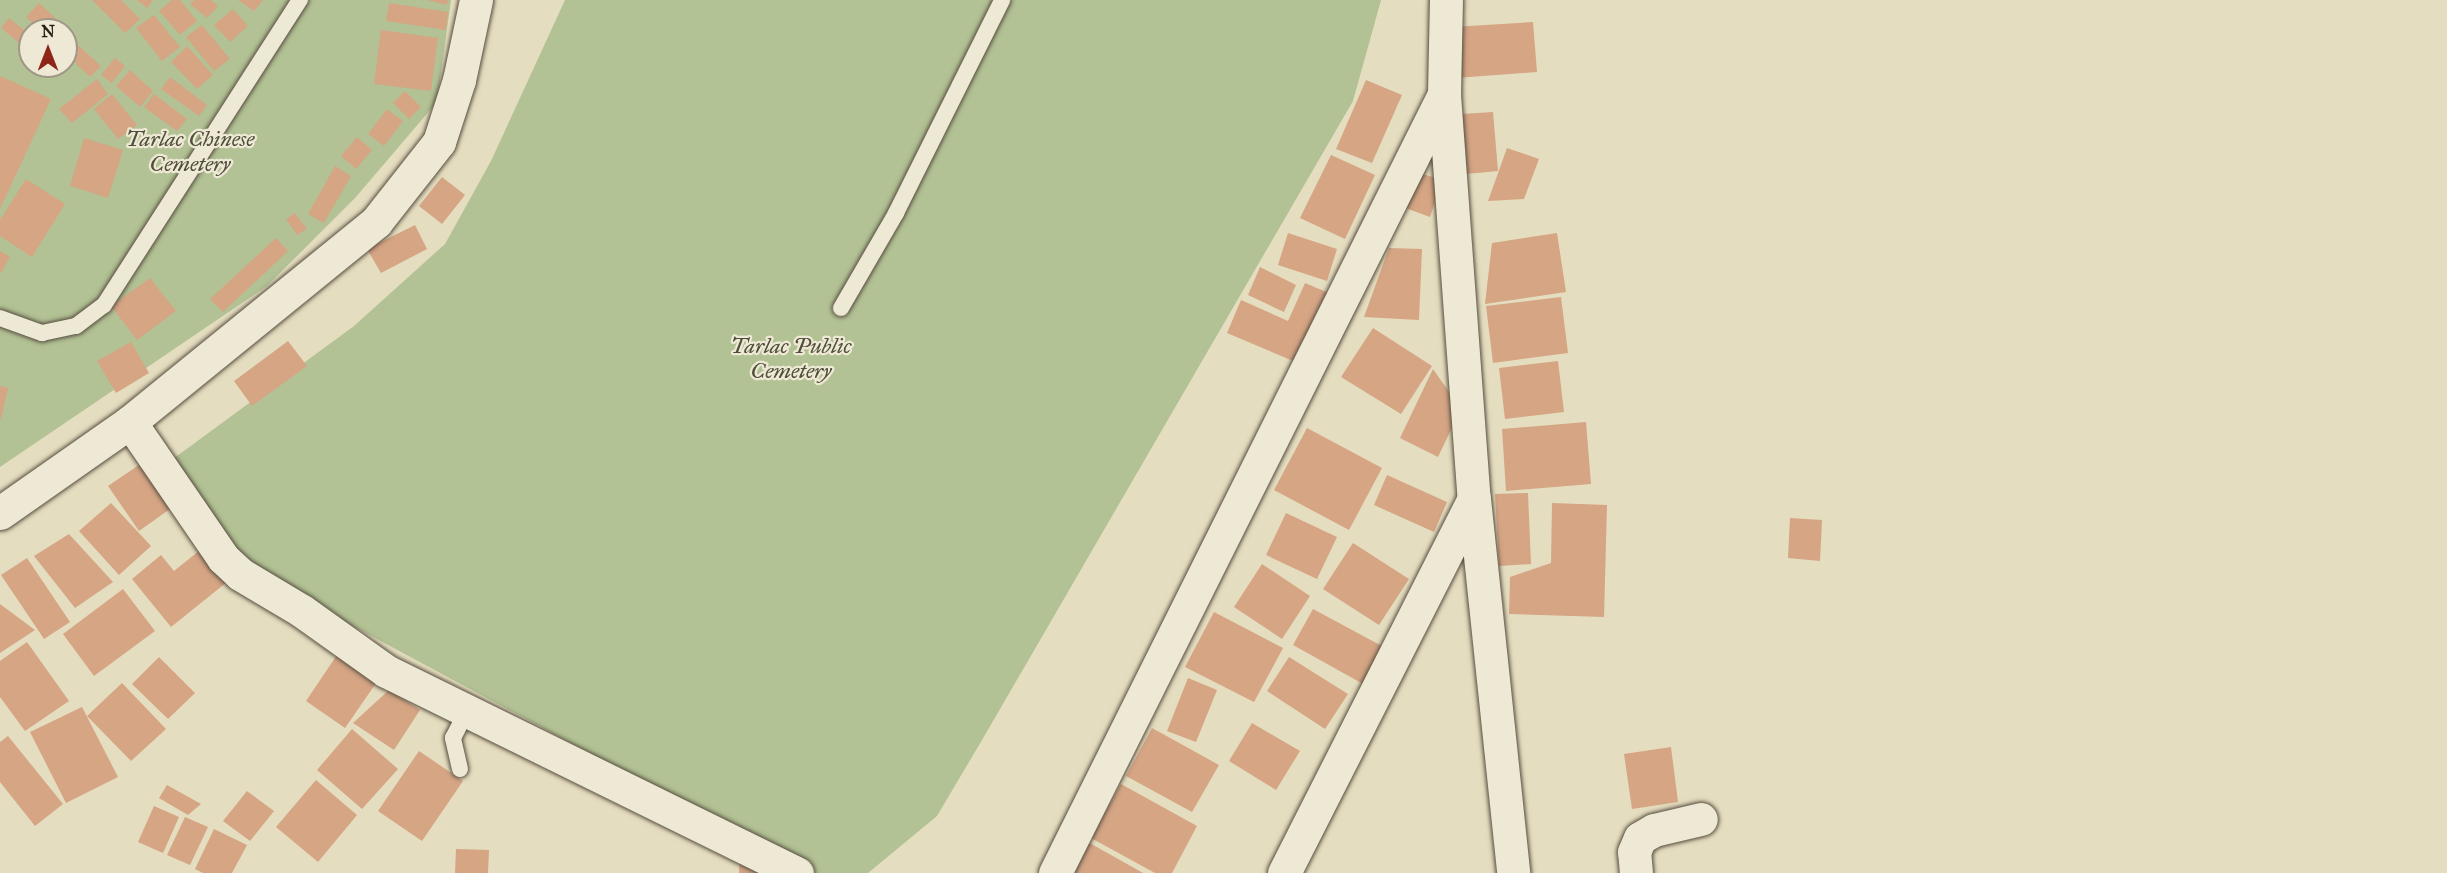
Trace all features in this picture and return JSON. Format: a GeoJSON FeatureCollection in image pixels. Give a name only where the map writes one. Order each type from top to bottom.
{"type":"FeatureCollection","features":[{"type":"Feature","properties":{"kind":"street"},"geometry":{"type":"LineString","coordinates":[[0,513],[130,422],[376,222],[439,142],[459,80],[476,0]]}},
{"type":"Feature","properties":{"kind":"street"},"geometry":{"type":"LineString","coordinates":[[1446,0],[1444,94],[1474,500],[1513,873]]}},
{"type":"Feature","properties":{"kind":"street"},"geometry":{"type":"LineString","coordinates":[[1055,873],[1444,94]]}},
{"type":"Feature","properties":{"kind":"street"},"geometry":{"type":"LineString","coordinates":[[130,422],[223,558],[240,574],[302,611],[386,671],[797,873]]}},
{"type":"Feature","properties":{"kind":"street"},"geometry":{"type":"LineString","coordinates":[[1284,873],[1474,500]]}},
{"type":"Feature","properties":{"kind":"street"},"geometry":{"type":"LineString","coordinates":[[1636,873],[1634,852],[1640,838],[1654,830],[1701,819]]}},
{"type":"Feature","properties":{"kind":"lane"},"geometry":{"type":"LineString","coordinates":[[0,318],[42,333],[76,326],[104,304],[300,0]]}},
{"type":"Feature","properties":{"kind":"lane"},"geometry":{"type":"LineString","coordinates":[[841,308],[896,213],[1002,0]]}},
{"type":"Feature","properties":{"kind":"lane"},"geometry":{"type":"LineString","coordinates":[[460,769],[453,738],[468,710]]}},
{"type":"Feature","properties":{"kind":"green space","name":"Tarlac Chinese Cemetery"},"geometry":{"type":"Polygon","coordinates":[[[0,0],[451,0],[437,102],[355,198],[267,286],[0,467],[0,0]]]}},
{"type":"Feature","properties":{"kind":"green space","name":"Tarlac Public Cemetery"},"geometry":{"type":"Polygon","coordinates":[[[565,0],[1381,0],[1353,101],[982,740],[937,816],[868,873],[813,873],[213,551],[158,470],[354,326],[445,244],[491,161],[565,0]]]}},
{"type":"Feature","properties":{"kind":"building"},"geometry":{"type":"Polygon","coordinates":[[[92,0],[121,0],[140,19],[125,33],[92,0]]]}},
{"type":"Feature","properties":{"kind":"building"},"geometry":{"type":"Polygon","coordinates":[[[137,0],[153,0],[147,8],[137,0]]]}},
{"type":"Feature","properties":{"kind":"building"},"geometry":{"type":"Polygon","coordinates":[[[172,0],[180,0],[197,21],[180,35],[159,11],[172,0]]]}},
{"type":"Feature","properties":{"kind":"building"},"geometry":{"type":"Polygon","coordinates":[[[194,0],[211,0],[218,6],[207,18],[190,4],[194,0]]]}},
{"type":"Feature","properties":{"kind":"building"},"geometry":{"type":"Polygon","coordinates":[[[238,0],[263,0],[254,11],[238,0]]]}},
{"type":"Feature","properties":{"kind":"building"},"geometry":{"type":"Polygon","coordinates":[[[427,0],[448,0],[447,5],[427,0]]]}},
{"type":"Feature","properties":{"kind":"building"},"geometry":{"type":"Polygon","coordinates":[[[39,3],[55,18],[27,18],[39,3]]]}},
{"type":"Feature","properties":{"kind":"building"},"geometry":{"type":"Polygon","coordinates":[[[389,3],[448,12],[446,30],[386,21],[389,3]]]}},
{"type":"Feature","properties":{"kind":"building"},"geometry":{"type":"Polygon","coordinates":[[[233,9],[248,26],[230,42],[214,25],[233,9]]]}},
{"type":"Feature","properties":{"kind":"building"},"geometry":{"type":"Polygon","coordinates":[[[154,15],[180,47],[162,61],[136,28],[154,15]]]}},
{"type":"Feature","properties":{"kind":"building"},"geometry":{"type":"Polygon","coordinates":[[[9,18],[18,25],[18,42],[1,28],[9,18]]]}},
{"type":"Feature","properties":{"kind":"building"},"geometry":{"type":"Polygon","coordinates":[[[1533,22],[1537,72],[1456,78],[1453,27],[1533,22]]]}},
{"type":"Feature","properties":{"kind":"building"},"geometry":{"type":"Polygon","coordinates":[[[202,25],[230,59],[214,71],[186,37],[202,25]]]}},
{"type":"Feature","properties":{"kind":"building"},"geometry":{"type":"Polygon","coordinates":[[[381,30],[438,38],[431,91],[374,84],[381,30]]]}},
{"type":"Feature","properties":{"kind":"building"},"geometry":{"type":"Polygon","coordinates":[[[78,45],[101,66],[90,77],[78,66],[78,45]]]}},
{"type":"Feature","properties":{"kind":"building"},"geometry":{"type":"Polygon","coordinates":[[[187,46],[213,75],[197,89],[171,62],[187,46]]]}},
{"type":"Feature","properties":{"kind":"building"},"geometry":{"type":"Polygon","coordinates":[[[115,58],[125,66],[112,83],[101,75],[115,58]]]}},
{"type":"Feature","properties":{"kind":"building"},"geometry":{"type":"Polygon","coordinates":[[[130,70],[153,91],[140,107],[116,86],[130,70]]]}},
{"type":"Feature","properties":{"kind":"building"},"geometry":{"type":"Polygon","coordinates":[[[0,76],[51,99],[0,209],[0,76]]]}},
{"type":"Feature","properties":{"kind":"building"},"geometry":{"type":"Polygon","coordinates":[[[170,77],[207,105],[199,116],[161,89],[170,77]]]}},
{"type":"Feature","properties":{"kind":"building"},"geometry":{"type":"Polygon","coordinates":[[[97,79],[108,94],[72,123],[59,109],[97,79]]]}},
{"type":"Feature","properties":{"kind":"building"},"geometry":{"type":"Polygon","coordinates":[[[1366,80],[1402,95],[1372,163],[1336,149],[1366,80]]]}},
{"type":"Feature","properties":{"kind":"building"},"geometry":{"type":"Polygon","coordinates":[[[405,91],[421,107],[409,119],[393,103],[405,91]]]}},
{"type":"Feature","properties":{"kind":"building"},"geometry":{"type":"Polygon","coordinates":[[[112,94],[137,125],[118,139],[94,109],[112,94]]]}},
{"type":"Feature","properties":{"kind":"building"},"geometry":{"type":"Polygon","coordinates":[[[154,94],[187,119],[177,131],[144,107],[154,94]]]}},
{"type":"Feature","properties":{"kind":"building"},"geometry":{"type":"Polygon","coordinates":[[[387,109],[403,121],[384,146],[368,134],[387,109]]]}},
{"type":"Feature","properties":{"kind":"building"},"geometry":{"type":"Polygon","coordinates":[[[1493,112],[1498,171],[1466,174],[1461,114],[1493,112]]]}},
{"type":"Feature","properties":{"kind":"building"},"geometry":{"type":"Polygon","coordinates":[[[357,137],[372,150],[356,169],[341,156],[357,137]]]}},
{"type":"Feature","properties":{"kind":"building"},"geometry":{"type":"Polygon","coordinates":[[[84,138],[123,150],[108,198],[70,186],[84,138]]]}},
{"type":"Feature","properties":{"kind":"building"},"geometry":{"type":"Polygon","coordinates":[[[1507,148],[1539,159],[1524,199],[1488,201],[1507,148]]]}},
{"type":"Feature","properties":{"kind":"building"},"geometry":{"type":"Polygon","coordinates":[[[1331,155],[1375,175],[1345,239],[1300,218],[1331,155]]]}},
{"type":"Feature","properties":{"kind":"building"},"geometry":{"type":"Polygon","coordinates":[[[335,166],[351,176],[324,223],[308,214],[335,166]]]}},
{"type":"Feature","properties":{"kind":"building"},"geometry":{"type":"Polygon","coordinates":[[[1413,171],[1442,180],[1430,217],[1400,206],[1413,171]]]}},
{"type":"Feature","properties":{"kind":"building"},"geometry":{"type":"Polygon","coordinates":[[[442,177],[465,195],[442,224],[419,206],[442,177]]]}},
{"type":"Feature","properties":{"kind":"building"},"geometry":{"type":"Polygon","coordinates":[[[26,179],[65,204],[32,257],[0,236],[0,220],[26,179]]]}},
{"type":"Feature","properties":{"kind":"building"},"geometry":{"type":"Polygon","coordinates":[[[295,213],[307,229],[297,235],[286,219],[295,213]]]}},
{"type":"Feature","properties":{"kind":"building"},"geometry":{"type":"Polygon","coordinates":[[[415,225],[427,249],[381,273],[367,249],[415,225]]]}},
{"type":"Feature","properties":{"kind":"building"},"geometry":{"type":"Polygon","coordinates":[[[1288,233],[1337,249],[1327,281],[1278,265],[1288,233]]]}},
{"type":"Feature","properties":{"kind":"building"},"geometry":{"type":"Polygon","coordinates":[[[1557,233],[1566,292],[1485,304],[1492,243],[1557,233]]]}},
{"type":"Feature","properties":{"kind":"building"},"geometry":{"type":"Polygon","coordinates":[[[276,238],[288,251],[223,312],[210,299],[276,238]]]}},
{"type":"Feature","properties":{"kind":"building"},"geometry":{"type":"Polygon","coordinates":[[[1389,248],[1422,249],[1419,320],[1364,317],[1389,248]]]}},
{"type":"Feature","properties":{"kind":"building"},"geometry":{"type":"Polygon","coordinates":[[[0,251],[10,257],[0,274],[0,251]]]}},
{"type":"Feature","properties":{"kind":"building"},"geometry":{"type":"Polygon","coordinates":[[[1260,267],[1296,285],[1284,312],[1248,295],[1260,267]]]}},
{"type":"Feature","properties":{"kind":"building"},"geometry":{"type":"Polygon","coordinates":[[[150,278],[176,311],[137,340],[111,306],[150,278]]]}},
{"type":"Feature","properties":{"kind":"building"},"geometry":{"type":"Polygon","coordinates":[[[1305,283],[1331,294],[1300,364],[1227,333],[1241,300],[1288,321],[1305,283]]]}},
{"type":"Feature","properties":{"kind":"building"},"geometry":{"type":"Polygon","coordinates":[[[1561,297],[1568,353],[1493,363],[1486,306],[1561,297]]]}},
{"type":"Feature","properties":{"kind":"building"},"geometry":{"type":"Polygon","coordinates":[[[1373,328],[1432,366],[1401,414],[1341,377],[1373,328]]]}},
{"type":"Feature","properties":{"kind":"building"},"geometry":{"type":"Polygon","coordinates":[[[288,341],[307,366],[252,406],[234,381],[288,341]]]}},
{"type":"Feature","properties":{"kind":"building"},"geometry":{"type":"Polygon","coordinates":[[[131,342],[149,373],[116,393],[97,361],[131,342]]]}},
{"type":"Feature","properties":{"kind":"building"},"geometry":{"type":"Polygon","coordinates":[[[1558,361],[1564,412],[1505,419],[1499,368],[1558,361]]]}},
{"type":"Feature","properties":{"kind":"building"},"geometry":{"type":"Polygon","coordinates":[[[1433,369],[1461,409],[1438,457],[1400,438],[1433,369]]]}},
{"type":"Feature","properties":{"kind":"building"},"geometry":{"type":"Polygon","coordinates":[[[0,386],[8,388],[1,419],[0,419],[0,386]]]}},
{"type":"Feature","properties":{"kind":"building"},"geometry":{"type":"Polygon","coordinates":[[[1586,422],[1591,484],[1506,491],[1502,429],[1586,422]]]}},
{"type":"Feature","properties":{"kind":"building"},"geometry":{"type":"Polygon","coordinates":[[[1307,428],[1382,468],[1349,530],[1274,490],[1307,428]]]}},
{"type":"Feature","properties":{"kind":"building"},"geometry":{"type":"Polygon","coordinates":[[[139,465],[170,509],[139,531],[108,486],[139,465]]]}},
{"type":"Feature","properties":{"kind":"building"},"geometry":{"type":"Polygon","coordinates":[[[1387,475],[1447,502],[1434,532],[1374,505],[1387,475]]]}},
{"type":"Feature","properties":{"kind":"building"},"geometry":{"type":"Polygon","coordinates":[[[1528,493],[1531,564],[1499,566],[1495,494],[1528,493]]]}},
{"type":"Feature","properties":{"kind":"building"},"geometry":{"type":"Polygon","coordinates":[[[111,503],[151,546],[119,575],[79,531],[111,503]]]}},
{"type":"Feature","properties":{"kind":"building"},"geometry":{"type":"Polygon","coordinates":[[[1552,503],[1607,505],[1604,617],[1509,614],[1510,577],[1551,563],[1552,503]]]}},
{"type":"Feature","properties":{"kind":"building"},"geometry":{"type":"Polygon","coordinates":[[[1286,513],[1337,537],[1317,579],[1266,555],[1286,513]]]}},
{"type":"Feature","properties":{"kind":"building"},"geometry":{"type":"Polygon","coordinates":[[[1790,518],[1822,520],[1820,561],[1788,558],[1790,518]]]}},
{"type":"Feature","properties":{"kind":"building"},"geometry":{"type":"Polygon","coordinates":[[[69,534],[113,582],[75,608],[34,556],[69,534]]]}},
{"type":"Feature","properties":{"kind":"building"},"geometry":{"type":"Polygon","coordinates":[[[1353,543],[1409,579],[1379,625],[1323,589],[1353,543]]]}},
{"type":"Feature","properties":{"kind":"building"},"geometry":{"type":"Polygon","coordinates":[[[200,550],[227,582],[171,627],[132,579],[161,555],[174,571],[200,550]]]}},
{"type":"Feature","properties":{"kind":"building"},"geometry":{"type":"Polygon","coordinates":[[[27,558],[70,622],[44,639],[1,575],[27,558]]]}},
{"type":"Feature","properties":{"kind":"building"},"geometry":{"type":"Polygon","coordinates":[[[1262,564],[1310,596],[1282,639],[1234,607],[1262,564]]]}},
{"type":"Feature","properties":{"kind":"building"},"geometry":{"type":"Polygon","coordinates":[[[123,589],[155,631],[94,676],[63,634],[123,589]]]}},
{"type":"Feature","properties":{"kind":"building"},"geometry":{"type":"Polygon","coordinates":[[[0,604],[35,630],[0,653],[0,604]]]}},
{"type":"Feature","properties":{"kind":"building"},"geometry":{"type":"Polygon","coordinates":[[[1313,609],[1393,652],[1372,689],[1293,645],[1313,609]]]}},
{"type":"Feature","properties":{"kind":"building"},"geometry":{"type":"Polygon","coordinates":[[[1214,612],[1283,648],[1254,702],[1185,667],[1214,612]]]}},
{"type":"Feature","properties":{"kind":"building"},"geometry":{"type":"Polygon","coordinates":[[[27,642],[69,701],[25,731],[0,697],[0,661],[27,642]]]}},
{"type":"Feature","properties":{"kind":"building"},"geometry":{"type":"Polygon","coordinates":[[[341,649],[381,676],[345,728],[306,701],[341,649]]]}},
{"type":"Feature","properties":{"kind":"building"},"geometry":{"type":"Polygon","coordinates":[[[159,657],[195,693],[168,719],[132,684],[159,657]]]}},
{"type":"Feature","properties":{"kind":"building"},"geometry":{"type":"Polygon","coordinates":[[[1289,657],[1348,694],[1325,729],[1267,691],[1289,657]]]}},
{"type":"Feature","properties":{"kind":"building"},"geometry":{"type":"Polygon","coordinates":[[[1188,678],[1217,690],[1196,742],[1167,731],[1188,678]]]}},
{"type":"Feature","properties":{"kind":"building"},"geometry":{"type":"Polygon","coordinates":[[[122,683],[166,729],[131,761],[87,716],[122,683]]]}},
{"type":"Feature","properties":{"kind":"building"},"geometry":{"type":"Polygon","coordinates":[[[389,690],[420,710],[394,750],[353,723],[389,690]]]}},
{"type":"Feature","properties":{"kind":"building"},"geometry":{"type":"Polygon","coordinates":[[[82,707],[118,777],[66,803],[30,732],[82,707]]]}},
{"type":"Feature","properties":{"kind":"building"},"geometry":{"type":"Polygon","coordinates":[[[1252,723],[1300,751],[1276,790],[1229,761],[1252,723]]]}},
{"type":"Feature","properties":{"kind":"building"},"geometry":{"type":"Polygon","coordinates":[[[1152,728],[1219,765],[1192,812],[1126,776],[1152,728]]]}},
{"type":"Feature","properties":{"kind":"building"},"geometry":{"type":"Polygon","coordinates":[[[352,729],[398,769],[362,809],[317,770],[352,729]]]}},
{"type":"Feature","properties":{"kind":"building"},"geometry":{"type":"Polygon","coordinates":[[[8,736],[63,804],[35,826],[0,782],[0,742],[8,736]]]}},
{"type":"Feature","properties":{"kind":"building"},"geometry":{"type":"Polygon","coordinates":[[[1671,747],[1678,802],[1632,809],[1624,754],[1671,747]]]}},
{"type":"Feature","properties":{"kind":"building"},"geometry":{"type":"Polygon","coordinates":[[[419,751],[463,781],[422,841],[378,811],[419,751]]]}},
{"type":"Feature","properties":{"kind":"building"},"geometry":{"type":"Polygon","coordinates":[[[316,780],[357,815],[318,862],[276,827],[316,780]]]}},
{"type":"Feature","properties":{"kind":"building"},"geometry":{"type":"Polygon","coordinates":[[[1121,784],[1197,826],[1172,873],[1155,873],[1091,838],[1121,784]]]}},
{"type":"Feature","properties":{"kind":"building"},"geometry":{"type":"Polygon","coordinates":[[[167,785],[201,804],[188,815],[159,798],[167,785]]]}},
{"type":"Feature","properties":{"kind":"building"},"geometry":{"type":"Polygon","coordinates":[[[247,791],[274,811],[250,841],[223,821],[247,791]]]}},
{"type":"Feature","properties":{"kind":"building"},"geometry":{"type":"Polygon","coordinates":[[[154,806],[179,817],[163,853],[138,842],[154,806]]]}},
{"type":"Feature","properties":{"kind":"building"},"geometry":{"type":"Polygon","coordinates":[[[185,817],[208,827],[190,865],[167,855],[185,817]]]}},
{"type":"Feature","properties":{"kind":"building"},"geometry":{"type":"Polygon","coordinates":[[[214,829],[247,845],[232,873],[203,873],[195,869],[214,829]]]}},
{"type":"Feature","properties":{"kind":"building"},"geometry":{"type":"Polygon","coordinates":[[[1086,841],[1143,873],[1068,873],[1086,841]]]}},
{"type":"Feature","properties":{"kind":"building"},"geometry":{"type":"Polygon","coordinates":[[[456,849],[489,850],[488,873],[455,873],[456,849]]]}},
{"type":"Feature","properties":{"kind":"building"},"geometry":{"type":"Polygon","coordinates":[[[740,856],[773,873],[739,873],[740,856]]]}}]}
